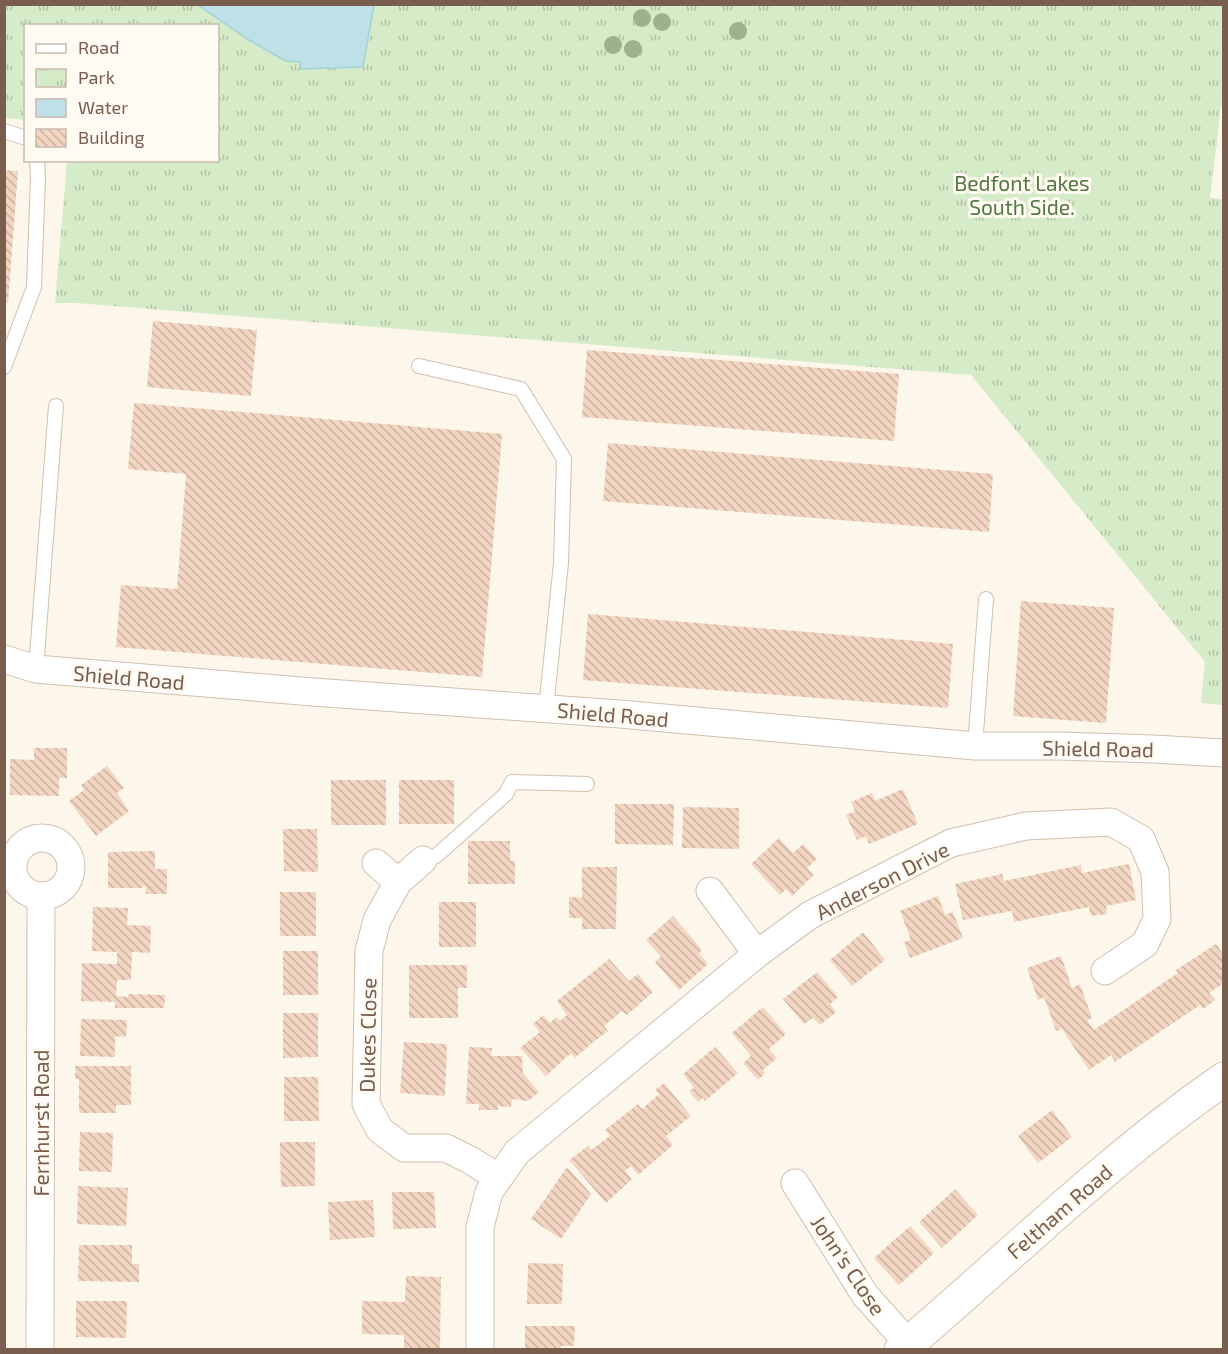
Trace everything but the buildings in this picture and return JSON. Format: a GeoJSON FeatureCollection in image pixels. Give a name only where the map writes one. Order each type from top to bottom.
{"type":"FeatureCollection","features":[{"type":"Feature","properties":{"kind":"main road","name":"Feltham Road"},"geometry":{"type":"LineString","coordinates":[[905,1346],[1081,1191],[1146,1137],[1224,1079]]}},
{"type":"Feature","properties":{"kind":"street","name":"Shield Road"},"geometry":{"type":"LineString","coordinates":[[4,659],[36,669],[620,714],[975,746],[1095,747],[1224,753]]}},
{"type":"Feature","properties":{"kind":"street","name":"Anderson Drive"},"geometry":{"type":"LineString","coordinates":[[480,1350],[480,1227],[489,1192],[517,1152],[757,954],[810,915],[951,843],[1026,826],[1111,822],[1141,839],[1155,872],[1157,919],[1145,944],[1105,971]]}},
{"type":"Feature","properties":{"kind":"street","name":"Dukes Close"},"geometry":{"type":"LineString","coordinates":[[423,860],[398,882],[377,920],[369,951],[366,1104],[380,1130],[404,1149],[446,1149],[470,1160],[499,1178]]}},
{"type":"Feature","properties":{"kind":"street"},"geometry":{"type":"LineString","coordinates":[[376,863],[398,882]]}},
{"type":"Feature","properties":{"kind":"street"},"geometry":{"type":"LineString","coordinates":[[710,891],[757,954]]}},
{"type":"Feature","properties":{"kind":"street","name":"Fernhurst Road"},"geometry":{"type":"LineString","coordinates":[[40,896],[40,1350]]}},
{"type":"Feature","properties":{"kind":"street","name":"John's Close"},"geometry":{"type":"LineString","coordinates":[[795,1183],[865,1295],[905,1346]]}},
{"type":"Feature","properties":{"kind":"lane"},"geometry":{"type":"LineString","coordinates":[[4,131],[24,137]]}},
{"type":"Feature","properties":{"kind":"lane"},"geometry":{"type":"LineString","coordinates":[[4,367],[34,287],[37,162]]}},
{"type":"Feature","properties":{"kind":"lane"},"geometry":{"type":"LineString","coordinates":[[419,366],[521,389],[564,459],[561,564],[546,709]]}},
{"type":"Feature","properties":{"kind":"lane"},"geometry":{"type":"LineString","coordinates":[[36,669],[56,406]]}},
{"type":"Feature","properties":{"kind":"lane"},"geometry":{"type":"LineString","coordinates":[[975,746],[986,599]]}},
{"type":"Feature","properties":{"kind":"lane"},"geometry":{"type":"LineString","coordinates":[[423,860],[436,856],[506,794],[512,782],[586,784]]}},
{"type":"Feature","properties":{"kind":"green space","name":"Bedfont Lakes South Side."},"geometry":{"type":"Polygon","coordinates":[[[4,5],[1223,5],[1223,90],[1210,198],[1224,199],[1223,705],[1201,703],[1205,662],[971,375],[55,303],[67,162],[219,162],[219,24],[24,24],[24,120],[5,118],[4,5]]]}},
{"type":"Feature","properties":{"kind":"water"},"geometry":{"type":"Polygon","coordinates":[[[198,5],[374,5],[363,67],[300,69],[300,62],[286,61],[249,40],[198,5]]]}}]}
